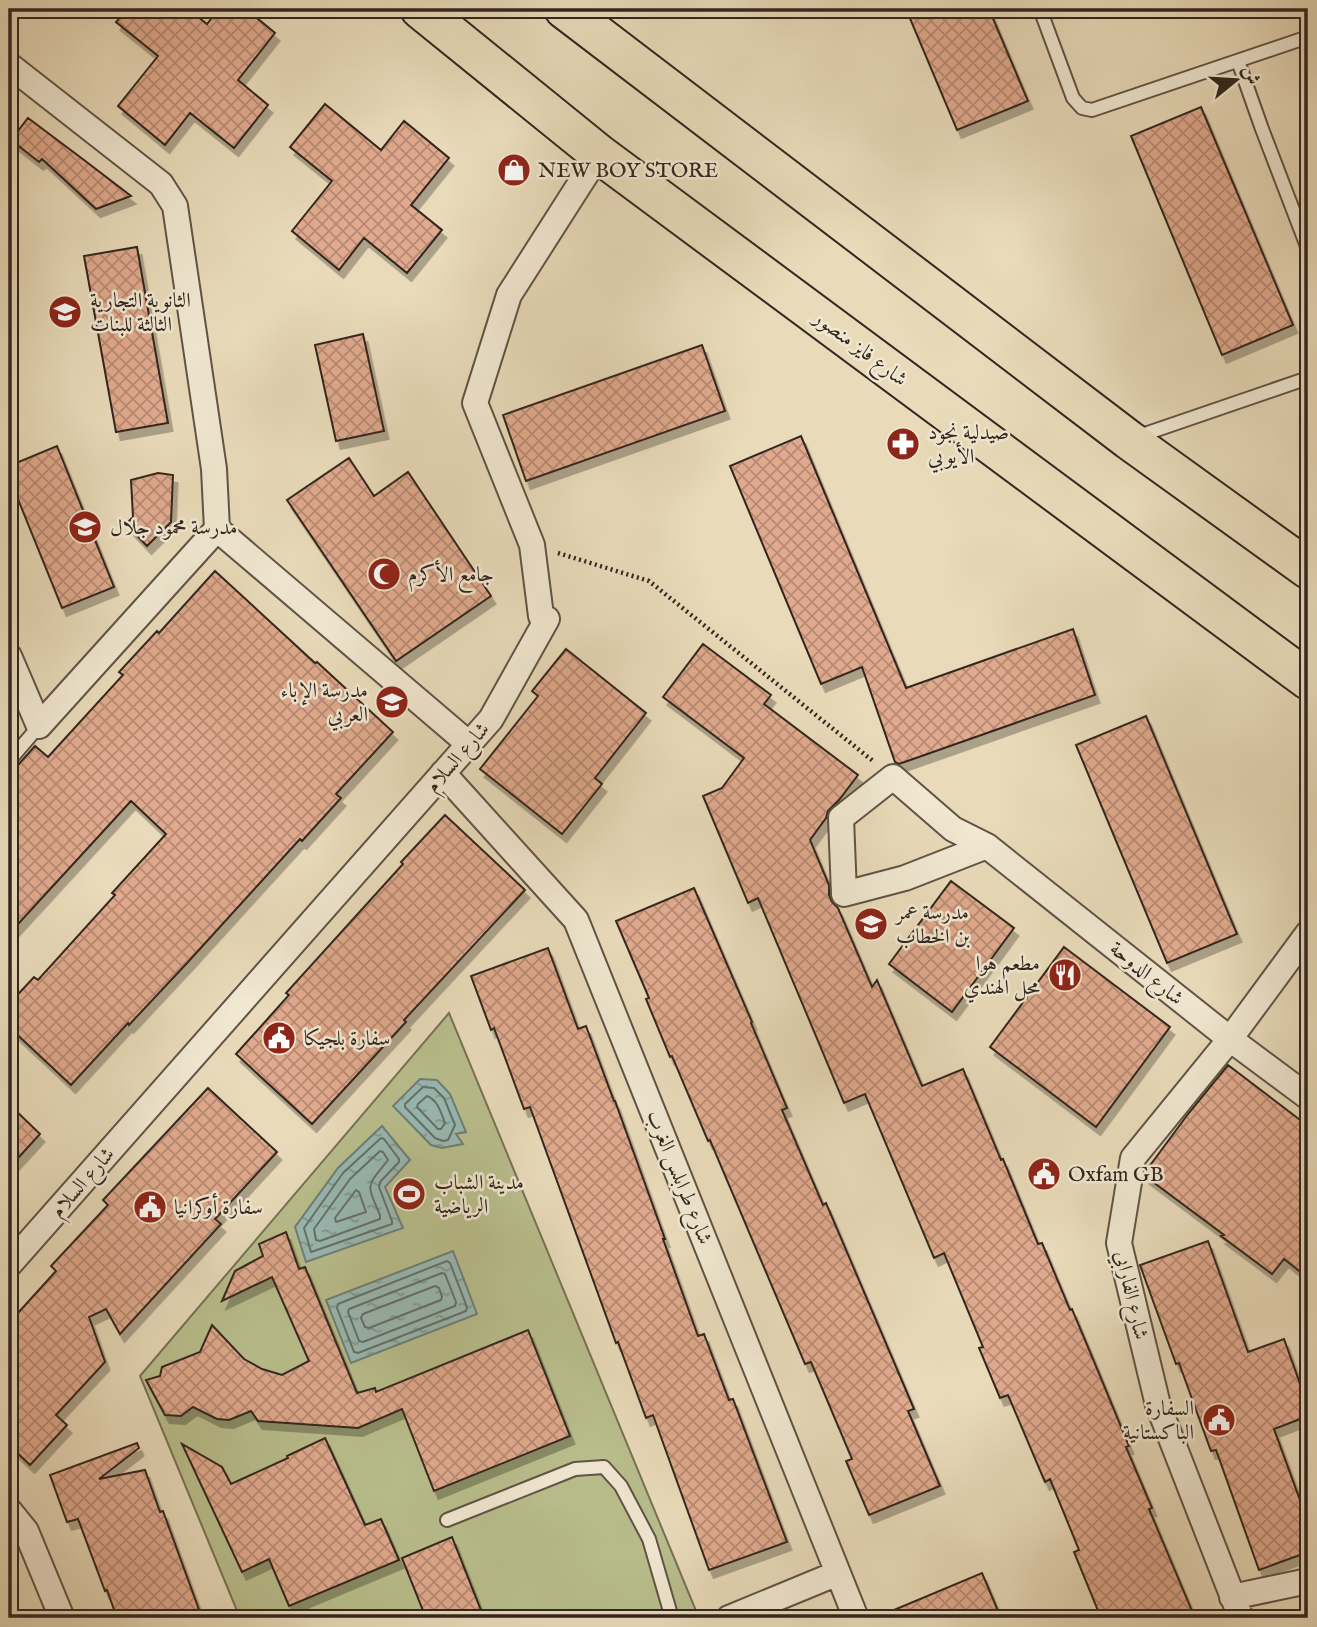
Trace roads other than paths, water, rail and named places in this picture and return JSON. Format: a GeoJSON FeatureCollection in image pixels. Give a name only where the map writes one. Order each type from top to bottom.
{"type":"FeatureCollection","features":[{"type":"Feature","properties":{"kind":"highway","name":"شارع فايز منصور"},"geometry":{"type":"LineString","coordinates":[[420,9],[599,154],[1308,680]]}},
{"type":"Feature","properties":{"kind":"highway"},"geometry":{"type":"LineString","coordinates":[[564,9],[1129,440],[1308,569]]}},
{"type":"Feature","properties":{"kind":"street"},"geometry":{"type":"LineString","coordinates":[[9,65],[161,184],[175,206],[214,468],[218,529],[469,744]]}},
{"type":"Feature","properties":{"kind":"street","name":"شارع السلام"},"geometry":{"type":"LineString","coordinates":[[11,1259],[491,719],[547,619],[541,616],[532,545],[475,403],[509,295],[599,154]]}},
{"type":"Feature","properties":{"kind":"street"},"geometry":{"type":"LineString","coordinates":[[9,656],[39,726],[218,529]]}},
{"type":"Feature","properties":{"kind":"street","name":"شارع طرابلس الغرب"},"geometry":{"type":"LineString","coordinates":[[443,774],[576,920],[856,1618]]}},
{"type":"Feature","properties":{"kind":"street","name":"شارع الدوحة"},"geometry":{"type":"LineString","coordinates":[[987,846],[905,878],[844,894],[841,818],[893,777],[953,829],[987,846],[1230,1039],[1308,1097]]}},
{"type":"Feature","properties":{"kind":"street","name":"شارع الفارابي"},"geometry":{"type":"LineString","coordinates":[[1236,1608],[1158,1405],[1119,1243],[1133,1158],[1230,1039],[1308,933]]}},
{"type":"Feature","properties":{"kind":"street"},"geometry":{"type":"LineString","coordinates":[[9,1510],[26,1531],[62,1618]]}},
{"type":"Feature","properties":{"kind":"street"},"geometry":{"type":"LineString","coordinates":[[729,1618],[838,1573]]}},
{"type":"Feature","properties":{"kind":"street"},"geometry":{"type":"LineString","coordinates":[[1236,1608],[1308,1581]]}},
{"type":"Feature","properties":{"kind":"lane"},"geometry":{"type":"LineString","coordinates":[[1041,9],[1073,98],[1082,108],[1092,110],[1308,37]]}},
{"type":"Feature","properties":{"kind":"lane"},"geometry":{"type":"LineString","coordinates":[[1238,61],[1308,249]]}},
{"type":"Feature","properties":{"kind":"lane"},"geometry":{"type":"LineString","coordinates":[[1129,440],[1308,378]]}},
{"type":"Feature","properties":{"kind":"lane"},"geometry":{"type":"LineString","coordinates":[[9,761],[39,726]]}},
{"type":"Feature","properties":{"kind":"lane"},"geometry":{"type":"LineString","coordinates":[[447,1521],[575,1469],[604,1467],[621,1486],[649,1539],[672,1618]]}},
{"type":"Feature","properties":{"kind":"water"},"geometry":{"type":"Polygon","coordinates":[[[420,1079],[437,1080],[450,1094],[466,1132],[456,1134],[463,1144],[442,1148],[431,1145],[393,1106],[420,1079]]]}},
{"type":"Feature","properties":{"kind":"water"},"geometry":{"type":"Polygon","coordinates":[[[382,1126],[410,1160],[385,1187],[403,1228],[306,1262],[295,1227],[338,1168],[382,1126]]]}},
{"type":"Feature","properties":{"kind":"water"},"geometry":{"type":"Polygon","coordinates":[[[453,1251],[477,1314],[351,1363],[326,1300],[453,1251]]]}},
{"type":"Feature","properties":{"kind":"place","name":"NEW BOY STORE"},"geometry":{"type":"Point","coordinates":[514,170]}},
{"type":"Feature","properties":{"kind":"place","name":"الثانوية التجارية الثالثة للبنات"},"geometry":{"type":"Point","coordinates":[65,312]}},
{"type":"Feature","properties":{"kind":"place","name":"صيدلية نجود الأيوبي"},"geometry":{"type":"Point","coordinates":[903,444]}},
{"type":"Feature","properties":{"kind":"place","name":"مدرسة محمود جلال"},"geometry":{"type":"Point","coordinates":[85,527]}},
{"type":"Feature","properties":{"kind":"place","name":"جامع الأكرم"},"geometry":{"type":"Point","coordinates":[384,574]}},
{"type":"Feature","properties":{"kind":"place","name":"مدرسة الإباء العربي"},"geometry":{"type":"Point","coordinates":[392,702]}},
{"type":"Feature","properties":{"kind":"place","name":"مدرسة عمر بن الخطاب"},"geometry":{"type":"Point","coordinates":[871,924]}},
{"type":"Feature","properties":{"kind":"place","name":"مطعم هوا محل الهندي"},"geometry":{"type":"Point","coordinates":[1065,975]}},
{"type":"Feature","properties":{"kind":"place","name":"سفارة بلجيكا"},"geometry":{"type":"Point","coordinates":[279,1038]}},
{"type":"Feature","properties":{"kind":"place","name":"Oxfam GB"},"geometry":{"type":"Point","coordinates":[1044,1174]}},
{"type":"Feature","properties":{"kind":"place","name":"مدينة الشباب الرياضية"},"geometry":{"type":"Point","coordinates":[409,1194]}},
{"type":"Feature","properties":{"kind":"place","name":"سفارة أوكرانيا"},"geometry":{"type":"Point","coordinates":[150,1207]}},
{"type":"Feature","properties":{"kind":"place","name":"السفارة الباكستانية"},"geometry":{"type":"Point","coordinates":[1219,1420]}}]}
